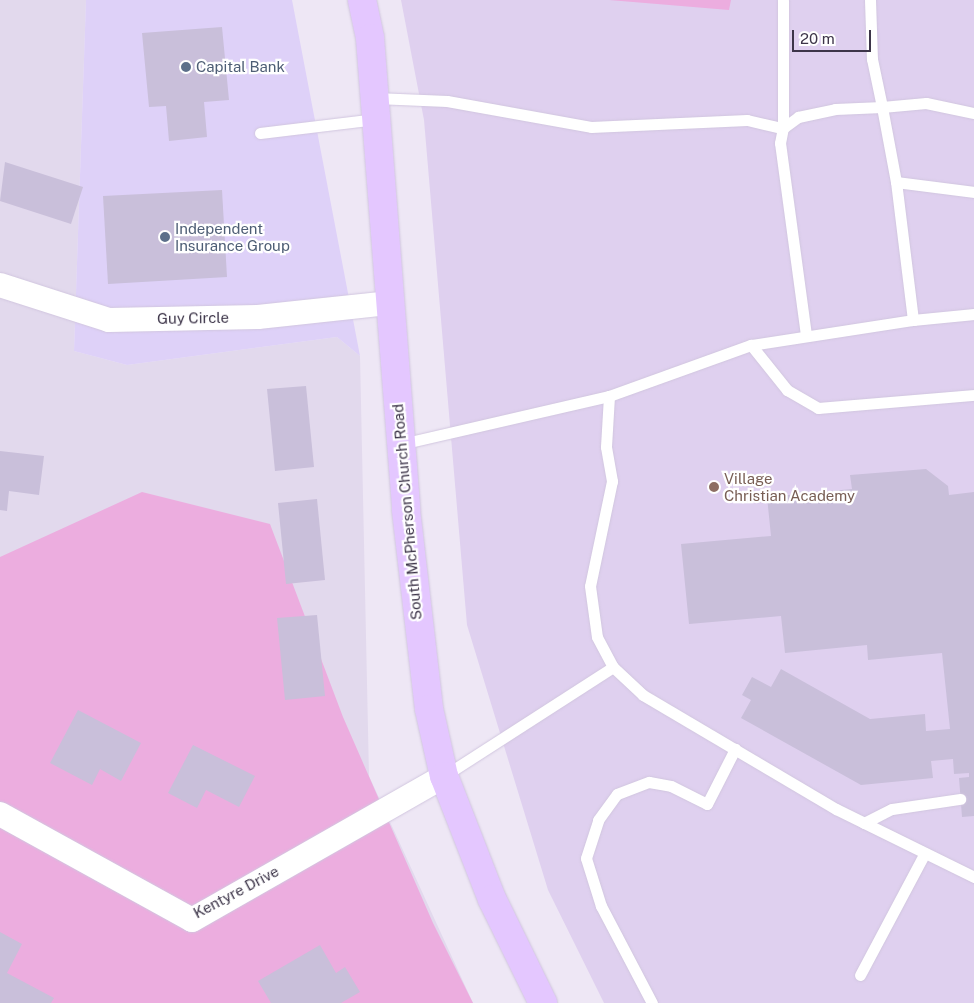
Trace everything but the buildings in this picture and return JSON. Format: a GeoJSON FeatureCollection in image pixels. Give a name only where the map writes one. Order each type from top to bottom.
{"type":"FeatureCollection","features":[{"type":"Feature","properties":{"kind":"main road","name":"South McPherson Church Road"},"geometry":{"type":"LineString","coordinates":[[362,0],[375,109],[418,637],[444,776],[492,899],[544,1003]]}},
{"type":"Feature","properties":{"kind":"street","name":"Guy Circle"},"geometry":{"type":"LineString","coordinates":[[0,286],[109,320],[258,317],[390,303]]}},
{"type":"Feature","properties":{"kind":"street","name":"Kentyre Drive"},"geometry":{"type":"LineString","coordinates":[[0,814],[192,920],[444,776]]}},
{"type":"Feature","properties":{"kind":"lane"},"geometry":{"type":"LineString","coordinates":[[783,0],[783,128],[780,143],[806,335]]}},
{"type":"Feature","properties":{"kind":"lane"},"geometry":{"type":"LineString","coordinates":[[870,0],[872,59],[896,182],[914,320]]}},
{"type":"Feature","properties":{"kind":"lane"},"geometry":{"type":"LineString","coordinates":[[260,133],[375,109],[447,101],[599,127],[748,120],[783,128],[798,118],[834,109],[926,103],[974,113]]}},
{"type":"Feature","properties":{"kind":"lane"},"geometry":{"type":"LineString","coordinates":[[896,182],[974,192]]}},
{"type":"Feature","properties":{"kind":"lane"},"geometry":{"type":"LineString","coordinates":[[401,444],[609,396],[751,345],[806,335],[974,314]]}},
{"type":"Feature","properties":{"kind":"lane"},"geometry":{"type":"LineString","coordinates":[[751,345],[787,390],[818,408],[974,395]]}},
{"type":"Feature","properties":{"kind":"lane"},"geometry":{"type":"LineString","coordinates":[[609,396],[606,447],[612,481],[590,586],[597,637],[613,667],[643,695],[735,749],[864,823],[974,877]]}},
{"type":"Feature","properties":{"kind":"lane"},"geometry":{"type":"LineString","coordinates":[[444,776],[613,667]]}},
{"type":"Feature","properties":{"kind":"lane"},"geometry":{"type":"LineString","coordinates":[[652,1003],[601,906],[586,858],[598,820],[617,794],[649,782],[671,786],[707,804],[735,749]]}},
{"type":"Feature","properties":{"kind":"lane"},"geometry":{"type":"LineString","coordinates":[[864,823],[892,809],[960,799]]}},
{"type":"Feature","properties":{"kind":"lane"},"geometry":{"type":"LineString","coordinates":[[860,975],[925,853]]}},
{"type":"Feature","properties":{"kind":"shaded area"},"geometry":{"type":"Polygon","coordinates":[[[0,0],[86,0],[74,351],[127,365],[337,337],[360,356],[369,776],[473,1003],[0,1003],[0,0]]]}},
{"type":"Feature","properties":{"kind":"shaded area"},"geometry":{"type":"Polygon","coordinates":[[[86,0],[292,0],[360,356],[337,337],[127,365],[74,351],[86,0]]]}},
{"type":"Feature","properties":{"kind":"shaded area","name":"Village Christian Academy"},"geometry":{"type":"Polygon","coordinates":[[[401,0],[974,0],[974,1003],[604,1003],[548,890],[467,625],[424,120],[401,0]]]}},
{"type":"Feature","properties":{"kind":"shaded area"},"geometry":{"type":"Polygon","coordinates":[[[609,0],[731,0],[729,10],[609,0]]]}},
{"type":"Feature","properties":{"kind":"shaded area"},"geometry":{"type":"Polygon","coordinates":[[[142,492],[270,524],[343,717],[433,923],[473,1003],[0,1003],[0,557],[142,492]]]}},
{"type":"Feature","properties":{"kind":"place","name":"Capital Bank"},"geometry":{"type":"Point","coordinates":[186,67]}},
{"type":"Feature","properties":{"kind":"place","name":"Independent Insurance Group"},"geometry":{"type":"Point","coordinates":[165,237]}},
{"type":"Feature","properties":{"kind":"place","name":"Village Christian Academy"},"geometry":{"type":"Point","coordinates":[714,487]}}]}
